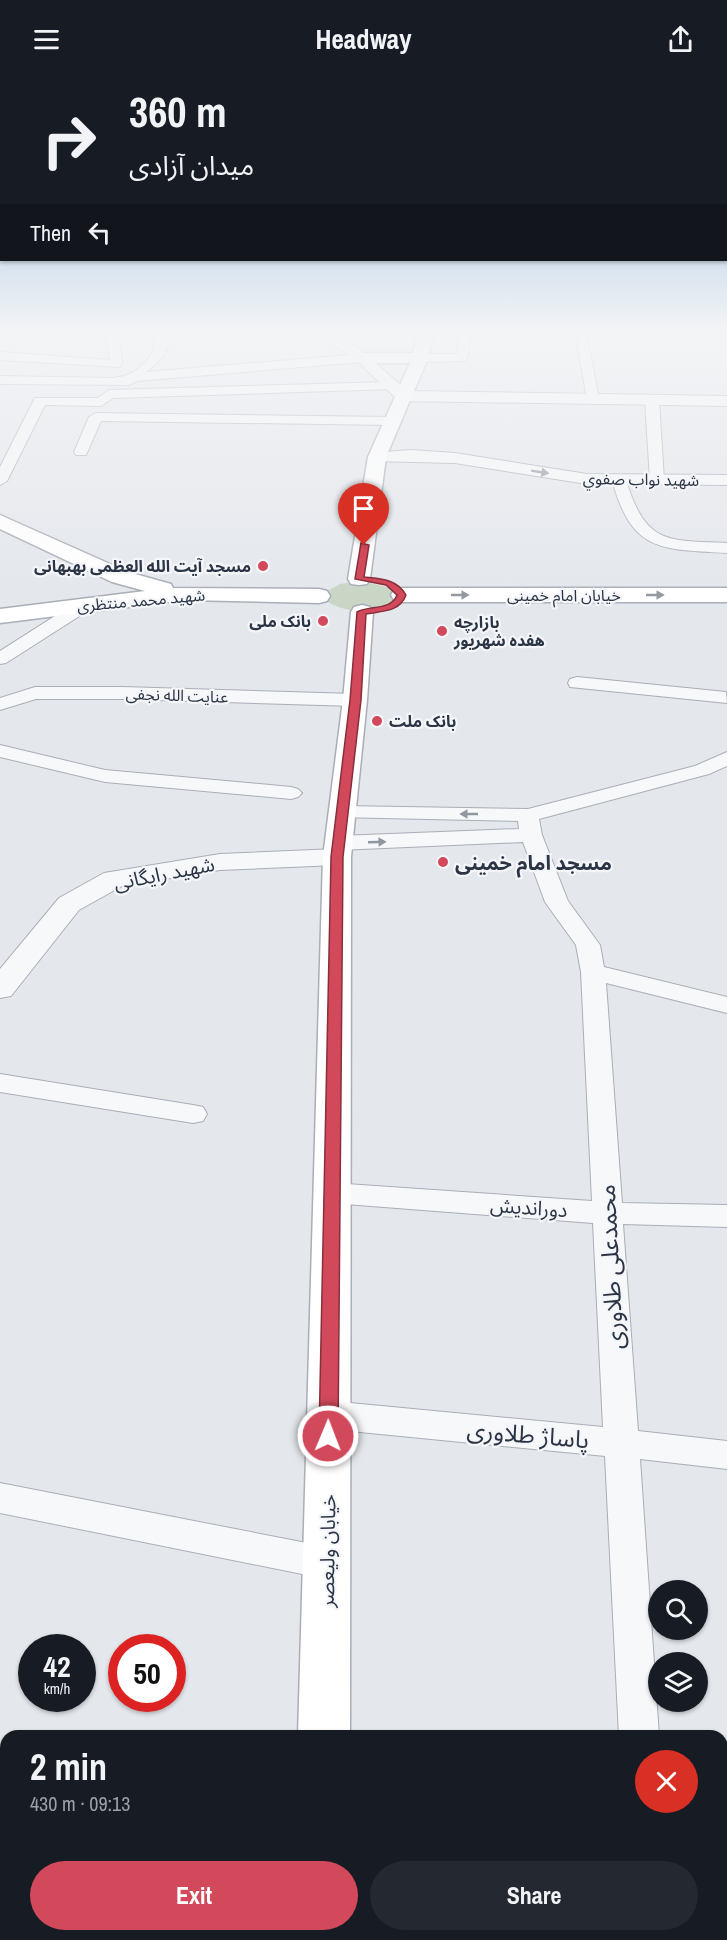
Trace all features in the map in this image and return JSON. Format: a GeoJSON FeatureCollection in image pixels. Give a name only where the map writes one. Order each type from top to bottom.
{"type":"FeatureCollection","features":[{"type":"Feature","properties":{"kind":"main road"},"geometry":{"type":"LineString","coordinates":[[359,579],[377,457],[392,421]]}},
{"type":"Feature","properties":{"kind":"main road"},"geometry":{"type":"LineString","coordinates":[[0,521],[112,581]]}},
{"type":"Feature","properties":{"kind":"main road"},"geometry":{"type":"LineString","coordinates":[[0,537],[112,581],[185,593]]}},
{"type":"Feature","properties":{"kind":"main road","name":"خیابان امام خمینی"},"geometry":{"type":"LineString","coordinates":[[319,596],[322,589],[331,584],[359,579],[391,586],[727,595]]}},
{"type":"Feature","properties":{"kind":"main road"},"geometry":{"type":"LineString","coordinates":[[86,604],[112,581]]}},
{"type":"Feature","properties":{"kind":"main road"},"geometry":{"type":"LineString","coordinates":[[319,596],[322,602],[332,608],[362,612],[391,607],[399,601],[391,586]]}},
{"type":"Feature","properties":{"kind":"main road","name":"شهید محمد منتظری"},"geometry":{"type":"LineString","coordinates":[[0,616],[185,593],[319,596]]}},
{"type":"Feature","properties":{"kind":"main road","name":"خیابان ولیعصر"},"geometry":{"type":"LineString","coordinates":[[324,1730],[338,850],[356,700],[362,612]]}},
{"type":"Feature","properties":{"kind":"street"},"geometry":{"type":"LineString","coordinates":[[0,481],[30,420]]}},
{"type":"Feature","properties":{"kind":"street"},"geometry":{"type":"LineString","coordinates":[[81,452],[95,420]]}},
{"type":"Feature","properties":{"kind":"street"},"geometry":{"type":"LineString","coordinates":[[310,420],[392,421]]}},
{"type":"Feature","properties":{"kind":"street"},"geometry":{"type":"LineString","coordinates":[[653,420],[657,480]]}},
{"type":"Feature","properties":{"kind":"street","name":"شهید نواب صفوي"},"geometry":{"type":"LineString","coordinates":[[377,457],[411,455],[455,458],[586,479],[727,480]]}},
{"type":"Feature","properties":{"kind":"street"},"geometry":{"type":"LineString","coordinates":[[619,480],[625,504],[635,524],[651,539],[665,544],[727,548]]}},
{"type":"Feature","properties":{"kind":"street"},"geometry":{"type":"LineString","coordinates":[[0,659],[86,604]]}},
{"type":"Feature","properties":{"kind":"street"},"geometry":{"type":"LineString","coordinates":[[577,683],[643,688],[727,699]]}},
{"type":"Feature","properties":{"kind":"street","name":"عنایت الله نجفی"},"geometry":{"type":"LineString","coordinates":[[0,704],[35,693],[122,693],[356,700]]}},
{"type":"Feature","properties":{"kind":"street"},"geometry":{"type":"LineString","coordinates":[[0,752],[105,776],[291,793]]}},
{"type":"Feature","properties":{"kind":"street"},"geometry":{"type":"LineString","coordinates":[[338,850],[529,825],[702,770],[727,758]]}},
{"type":"Feature","properties":{"kind":"street"},"geometry":{"type":"LineString","coordinates":[[343,812],[409,814],[529,825]]}},
{"type":"Feature","properties":{"kind":"street"},"geometry":{"type":"LineString","coordinates":[[409,814],[414,841]]}},
{"type":"Feature","properties":{"kind":"street","name":"محمدعلی طلاوری"},"geometry":{"type":"LineString","coordinates":[[529,825],[557,902],[588,945],[593,972],[639,1730]]}},
{"type":"Feature","properties":{"kind":"street","name":"شهید رایگانی"},"geometry":{"type":"LineString","coordinates":[[4,980],[69,904],[114,879],[220,862],[338,850]]}},
{"type":"Feature","properties":{"kind":"street"},"geometry":{"type":"LineString","coordinates":[[593,972],[727,1005]]}},
{"type":"Feature","properties":{"kind":"street"},"geometry":{"type":"LineString","coordinates":[[0,1083],[193,1114]]}},
{"type":"Feature","properties":{"kind":"street","name":"دوراندیش"},"geometry":{"type":"LineString","coordinates":[[332,1192],[607,1213],[727,1216]]}},
{"type":"Feature","properties":{"kind":"street","name":"پاساژ طلاوری"},"geometry":{"type":"LineString","coordinates":[[329,1415],[727,1455]]}},
{"type":"Feature","properties":{"kind":"street"},"geometry":{"type":"LineString","coordinates":[[0,1498],[327,1563]]}},
{"type":"Feature","properties":{"kind":"green space"},"geometry":{"type":"Polygon","coordinates":[[[362,581],[390,588],[395,598],[381,608],[362,611],[343,608],[327,601],[327,591],[340,584],[362,581]]]}},
{"type":"Feature","properties":{"kind":"place","name":"مسجد آیت الله العظمی بهبهانی"},"geometry":{"type":"Point","coordinates":[263,566]}},
{"type":"Feature","properties":{"kind":"place","name":"بانک ملی"},"geometry":{"type":"Point","coordinates":[323,621]}},
{"type":"Feature","properties":{"kind":"place","name":"بازارچه هفده شهریور"},"geometry":{"type":"Point","coordinates":[442,631]}},
{"type":"Feature","properties":{"kind":"place","name":"بانک ملت"},"geometry":{"type":"Point","coordinates":[377,721]}},
{"type":"Feature","properties":{"kind":"place","name":"مسجد امام خمینی"},"geometry":{"type":"Point","coordinates":[443,862]}},
{"type":"Feature","properties":{"kind":"route"},"geometry":{"type":"LineString","coordinates":[[328,1436],[337,857],[356,700],[362,612],[391,607],[399,601],[402,595],[398,588],[388,583],[359,579],[364,545]]}}]}
